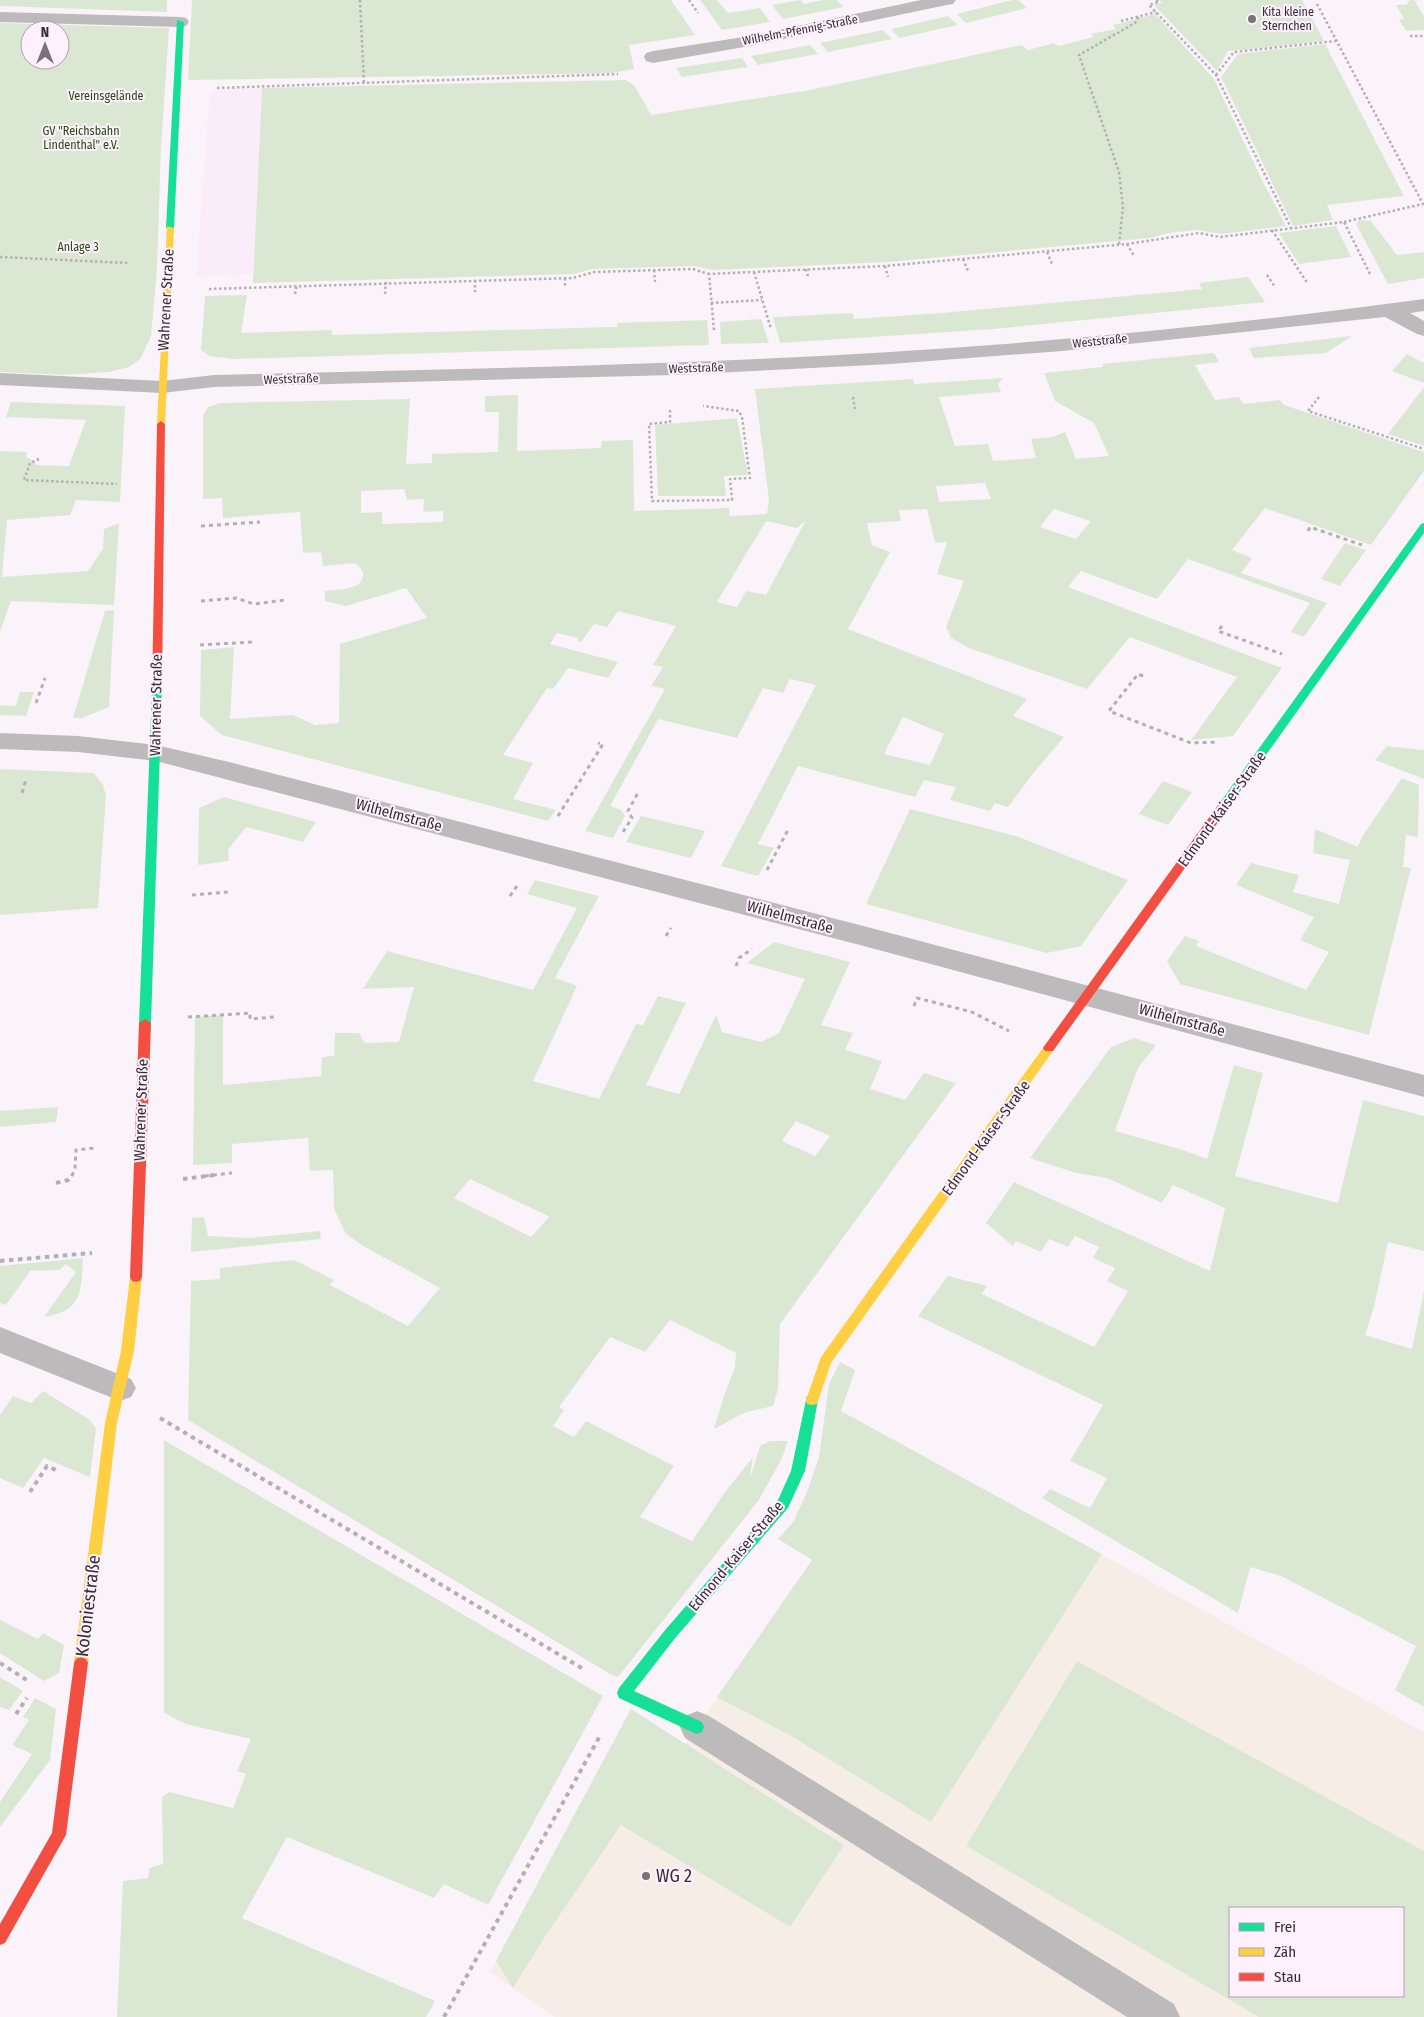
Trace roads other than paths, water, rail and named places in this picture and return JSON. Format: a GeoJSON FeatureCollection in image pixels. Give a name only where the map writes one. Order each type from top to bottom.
{"type":"FeatureCollection","features":[{"type":"Feature","properties":{"kind":"street","name":"Wilhelm-Pfennig-Straße"},"geometry":{"type":"LineString","coordinates":[[653,57],[750,41],[946,0]]}},
{"type":"Feature","properties":{"kind":"street"},"geometry":{"type":"LineString","coordinates":[[0,17],[180,22]]}},
{"type":"Feature","properties":{"kind":"street","name":"Wahrener Straße"},"geometry":{"type":"LineString","coordinates":[[120,1388],[135,1302],[152,808],[156,753],[162,387],[180,22]]}},
{"type":"Feature","properties":{"kind":"street","name":"Weststraße"},"geometry":{"type":"LineString","coordinates":[[0,379],[162,387],[214,381],[674,369],[882,358],[1062,345],[1424,305]]}},
{"type":"Feature","properties":{"kind":"street"},"geometry":{"type":"LineString","coordinates":[[1389,310],[1424,330]]}},
{"type":"Feature","properties":{"kind":"street","name":"Edmond-Kaiser-Straße"},"geometry":{"type":"LineString","coordinates":[[697,1726],[624,1693],[671,1633],[783,1504],[798,1471],[814,1391],[825,1361],[1424,526]]}},
{"type":"Feature","properties":{"kind":"street","name":"Wilhelmstraße"},"geometry":{"type":"LineString","coordinates":[[0,741],[78,744],[156,753],[1088,995],[1424,1086]]}},
{"type":"Feature","properties":{"kind":"street"},"geometry":{"type":"LineString","coordinates":[[0,1340],[120,1388]]}},
{"type":"Feature","properties":{"kind":"street","name":"Koloniestraße"},"geometry":{"type":"LineString","coordinates":[[0,1938],[59,1836],[111,1423],[120,1388]]}},
{"type":"Feature","properties":{"kind":"street"},"geometry":{"type":"LineString","coordinates":[[697,1726],[1161,2017]]}},
{"type":"Feature","properties":{"kind":"place","name":"Kita kleine Sternchen"},"geometry":{"type":"Point","coordinates":[1252,19]}},
{"type":"Feature","properties":{"kind":"place","name":"WG 2"},"geometry":{"type":"Point","coordinates":[646,1876]}},
{"type":"Feature","properties":{"kind":"park label","name":"Vereinsgelände"},"geometry":{"type":"Point","coordinates":[106,96]}},
{"type":"Feature","properties":{"kind":"park label","name":"GV \"Reichsbahn Lindenthal\" e.V."},"geometry":{"type":"Point","coordinates":[81,138]}},
{"type":"Feature","properties":{"kind":"park label","name":"Anlage 3"},"geometry":{"type":"Point","coordinates":[78,247]}}]}
